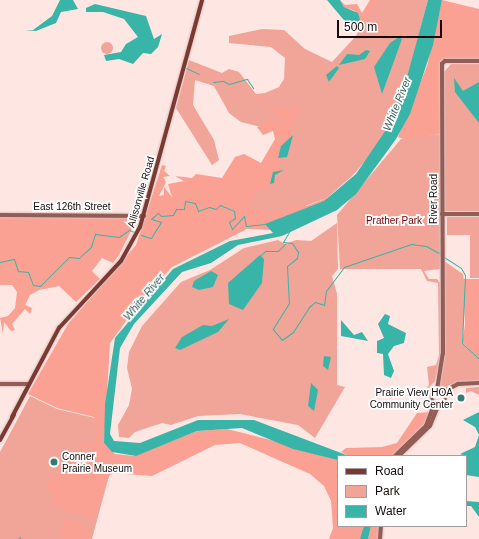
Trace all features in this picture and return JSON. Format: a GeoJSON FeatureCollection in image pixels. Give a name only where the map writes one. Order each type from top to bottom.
{"type":"FeatureCollection","features":[{"type":"Feature","properties":{"kind":"main road","name":"Allisonville Road"},"geometry":{"type":"LineString","coordinates":[[0,440],[59,328],[121,261],[144,216],[201,0]]}},
{"type":"Feature","properties":{"kind":"main road","name":"Allisonville Road"},"geometry":{"type":"LineString","coordinates":[[12,417],[76,308]]}},
{"type":"Feature","properties":{"kind":"street","name":"River Road"},"geometry":{"type":"LineString","coordinates":[[437,404],[431,396],[441,391],[442,64],[446,61],[479,61]]}},
{"type":"Feature","properties":{"kind":"street"},"geometry":{"type":"LineString","coordinates":[[442,214],[479,214]]}},
{"type":"Feature","properties":{"kind":"street","name":"East 126th Street"},"geometry":{"type":"LineString","coordinates":[[0,215],[144,216]]}},
{"type":"Feature","properties":{"kind":"street"},"geometry":{"type":"LineString","coordinates":[[396,455],[426,426],[437,404],[445,401],[441,391],[466,383],[479,383]]}},
{"type":"Feature","properties":{"kind":"street"},"geometry":{"type":"LineString","coordinates":[[0,384],[29,384]]}},
{"type":"Feature","properties":{"kind":"street"},"geometry":{"type":"LineString","coordinates":[[399,455],[430,426],[437,404]]}},
{"type":"Feature","properties":{"kind":"street"},"geometry":{"type":"LineString","coordinates":[[382,527],[382,539]]}},
{"type":"Feature","properties":{"kind":"green space"},"geometry":{"type":"Polygon","coordinates":[[[375,0],[428,0],[404,91],[379,145],[353,175],[327,198],[277,216],[245,211],[280,132],[241,122],[229,113],[214,86],[195,80],[193,105],[214,140],[219,160],[212,165],[176,108],[189,60],[222,73],[229,69],[239,72],[256,94],[265,93],[279,87],[284,79],[285,58],[271,47],[229,43],[229,36],[262,29],[284,30],[305,49],[332,62],[356,36],[375,0]]]}},
{"type":"Feature","properties":{"kind":"green space"},"geometry":{"type":"Polygon","coordinates":[[[107,42],[111,44],[113,48],[111,52],[107,54],[103,52],[101,48],[103,44],[107,42]]]}},
{"type":"Feature","properties":{"kind":"green space"},"geometry":{"type":"Polygon","coordinates":[[[451,64],[479,64],[479,211],[445,211],[444,72],[451,64]]]}},
{"type":"Feature","properties":{"kind":"green space","name":"Prather Park"},"geometry":{"type":"Polygon","coordinates":[[[441,134],[440,269],[424,271],[429,279],[437,279],[440,283],[441,356],[435,381],[425,392],[430,414],[424,393],[429,385],[427,367],[436,365],[439,356],[438,283],[427,281],[421,269],[340,269],[337,215],[401,139],[441,134]]]}},
{"type":"Feature","properties":{"kind":"green space"},"geometry":{"type":"Polygon","coordinates":[[[447,217],[479,217],[479,278],[470,278],[470,235],[447,235],[447,217]]]}},
{"type":"Feature","properties":{"kind":"green space"},"geometry":{"type":"Polygon","coordinates":[[[337,223],[338,269],[332,276],[337,294],[337,385],[345,387],[315,438],[298,425],[240,414],[198,416],[171,425],[162,423],[135,432],[129,438],[119,437],[118,425],[129,405],[132,389],[127,368],[129,352],[142,326],[181,282],[210,270],[244,248],[278,240],[285,244],[296,240],[311,241],[337,223]]]}},
{"type":"Feature","properties":{"kind":"green space"},"geometry":{"type":"Polygon","coordinates":[[[444,261],[463,274],[466,293],[462,343],[479,359],[479,383],[464,383],[444,390],[440,388],[440,375],[444,261]]]}},
{"type":"Feature","properties":{"kind":"green space"},"geometry":{"type":"Polygon","coordinates":[[[479,387],[479,395],[471,391],[466,393],[466,388],[479,387]]]}},
{"type":"Feature","properties":{"kind":"green space","name":"Conner Prairie Museum"},"geometry":{"type":"Polygon","coordinates":[[[30,396],[57,409],[99,419],[110,472],[92,539],[0,539],[0,452],[30,396]]]}},
{"type":"Feature","properties":{"kind":"shaded area"},"geometry":{"type":"Polygon","coordinates":[[[340,0],[345,5],[357,4],[362,13],[370,0],[378,0],[363,25],[353,27],[355,11],[344,7],[340,0]]]}},
{"type":"Feature","properties":{"kind":"shaded area"},"geometry":{"type":"Polygon","coordinates":[[[442,0],[479,9],[479,60],[440,61],[440,134],[406,140],[398,137],[427,66],[442,0]]]}},
{"type":"Feature","properties":{"kind":"shaded area"},"geometry":{"type":"Polygon","coordinates":[[[264,95],[262,100],[271,107],[295,110],[298,101],[300,109],[281,155],[278,180],[254,193],[249,209],[285,213],[289,206],[307,206],[327,198],[329,200],[273,230],[247,229],[172,267],[145,295],[110,343],[104,443],[115,454],[135,456],[197,431],[227,429],[326,454],[337,460],[337,527],[364,527],[363,533],[360,539],[329,539],[333,528],[331,501],[324,486],[310,474],[240,443],[215,445],[152,476],[113,473],[109,476],[93,520],[52,506],[53,495],[46,488],[47,482],[57,477],[61,466],[77,471],[93,449],[75,445],[82,441],[93,445],[98,439],[94,417],[57,408],[28,394],[68,324],[136,245],[162,165],[166,166],[164,171],[170,176],[163,177],[166,182],[159,196],[164,195],[164,187],[172,197],[168,184],[184,181],[175,176],[192,178],[196,174],[222,178],[235,157],[244,154],[261,163],[275,139],[273,131],[263,135],[257,127],[266,123],[267,116],[283,125],[285,122],[254,97],[264,95]]]}},
{"type":"Feature","properties":{"kind":"shaded area"},"geometry":{"type":"Polygon","coordinates":[[[0,216],[127,217],[136,221],[119,255],[113,263],[102,258],[92,271],[100,279],[76,302],[59,286],[39,290],[30,295],[25,305],[32,308],[30,314],[25,309],[12,324],[15,330],[11,331],[4,322],[3,334],[0,318],[8,316],[15,308],[17,292],[12,285],[0,285],[0,216]]]}},
{"type":"Feature","properties":{"kind":"shaded area"},"geometry":{"type":"Polygon","coordinates":[[[464,279],[479,279],[479,359],[462,342],[465,325],[464,279]]]}},
{"type":"Feature","properties":{"kind":"shaded area"},"geometry":{"type":"Polygon","coordinates":[[[432,412],[419,431],[393,455],[347,455],[341,452],[346,448],[382,447],[397,443],[417,413],[432,412]]]}},
{"type":"Feature","properties":{"kind":"shaded area"},"geometry":{"type":"Polygon","coordinates":[[[65,519],[86,525],[89,539],[66,539],[59,535],[65,519]]]}},
{"type":"Feature","properties":{"kind":"shaded area"},"geometry":{"type":"Polygon","coordinates":[[[371,527],[381,527],[379,539],[368,539],[371,527]]]}},
{"type":"Feature","properties":{"kind":"water"},"geometry":{"type":"Polygon","coordinates":[[[60,0],[73,0],[78,9],[61,12],[56,23],[36,31],[25,30],[33,30],[52,16],[60,0]]]}},
{"type":"Feature","properties":{"kind":"water"},"geometry":{"type":"Polygon","coordinates":[[[327,0],[340,0],[344,7],[358,13],[360,20],[348,25],[327,0]]]}},
{"type":"Feature","properties":{"kind":"water"},"geometry":{"type":"Polygon","coordinates":[[[428,0],[442,0],[433,45],[410,114],[396,139],[356,194],[337,210],[282,236],[238,245],[211,263],[182,272],[134,324],[120,348],[110,434],[114,441],[140,443],[198,420],[254,420],[346,455],[337,455],[337,460],[293,449],[242,428],[197,431],[136,456],[112,452],[104,443],[105,404],[115,338],[173,269],[230,241],[273,233],[265,224],[324,201],[356,174],[390,124],[404,88],[428,0]]]}},
{"type":"Feature","properties":{"kind":"water"},"geometry":{"type":"Polygon","coordinates":[[[95,4],[146,16],[154,39],[162,34],[158,47],[151,54],[143,53],[133,64],[119,59],[106,61],[104,55],[121,52],[126,44],[138,37],[124,19],[103,12],[86,12],[86,8],[95,4]]]}},
{"type":"Feature","properties":{"kind":"water"},"geometry":{"type":"Polygon","coordinates":[[[399,37],[402,39],[382,94],[374,67],[390,43],[399,37]]]}},
{"type":"Feature","properties":{"kind":"water"},"geometry":{"type":"Polygon","coordinates":[[[366,50],[370,51],[365,59],[339,65],[347,54],[359,55],[366,50]]]}},
{"type":"Feature","properties":{"kind":"water"},"geometry":{"type":"Polygon","coordinates":[[[337,66],[339,68],[329,82],[326,75],[337,66]]]}},
{"type":"Feature","properties":{"kind":"water"},"geometry":{"type":"Polygon","coordinates":[[[454,78],[463,91],[479,82],[479,123],[455,92],[454,78]]]}},
{"type":"Feature","properties":{"kind":"water"},"geometry":{"type":"Polygon","coordinates":[[[293,135],[287,157],[278,158],[281,146],[293,135]]]}},
{"type":"Feature","properties":{"kind":"water"},"geometry":{"type":"Polygon","coordinates":[[[284,170],[275,175],[274,183],[270,184],[273,172],[284,170]]]}},
{"type":"Feature","properties":{"kind":"water"},"geometry":{"type":"Polygon","coordinates":[[[260,255],[264,259],[262,283],[243,310],[229,304],[228,283],[260,255]]]}},
{"type":"Feature","properties":{"kind":"water"},"geometry":{"type":"Polygon","coordinates":[[[211,271],[218,275],[213,287],[199,290],[192,287],[194,281],[211,271]]]}},
{"type":"Feature","properties":{"kind":"water"},"geometry":{"type":"Polygon","coordinates":[[[385,314],[390,316],[388,324],[406,333],[404,343],[394,346],[388,354],[394,371],[391,378],[384,375],[383,354],[377,353],[377,341],[384,338],[378,324],[385,314]]]}},
{"type":"Feature","properties":{"kind":"water"},"geometry":{"type":"Polygon","coordinates":[[[229,319],[218,332],[180,350],[175,348],[182,337],[203,325],[212,326],[229,319]]]}},
{"type":"Feature","properties":{"kind":"water"},"geometry":{"type":"Polygon","coordinates":[[[341,320],[354,335],[362,332],[368,341],[341,336],[341,320]]]}},
{"type":"Feature","properties":{"kind":"water"},"geometry":{"type":"Polygon","coordinates":[[[324,356],[331,357],[328,370],[323,366],[324,356]]]}},
{"type":"Feature","properties":{"kind":"water"},"geometry":{"type":"Polygon","coordinates":[[[311,383],[318,390],[314,411],[308,406],[311,383]]]}},
{"type":"Feature","properties":{"kind":"water"},"geometry":{"type":"Polygon","coordinates":[[[479,412],[479,435],[475,427],[463,420],[479,412]]]}},
{"type":"Feature","properties":{"kind":"water"},"geometry":{"type":"Polygon","coordinates":[[[479,435],[479,477],[467,475],[467,455],[460,454],[475,447],[479,435]]]}},
{"type":"Feature","properties":{"kind":"water"},"geometry":{"type":"Polygon","coordinates":[[[467,501],[479,502],[479,517],[471,506],[467,506],[467,501]]]}},
{"type":"Feature","properties":{"kind":"water"},"geometry":{"type":"Polygon","coordinates":[[[364,527],[371,527],[368,539],[360,539],[364,527]]]}},
{"type":"Feature","properties":{"kind":"waterway"},"geometry":{"type":"LineString","coordinates":[[186,68],[199,74]]}},
{"type":"Feature","properties":{"kind":"waterway"},"geometry":{"type":"LineString","coordinates":[[223,81],[229,84],[247,79],[253,88]]}},
{"type":"Feature","properties":{"kind":"waterway"},"geometry":{"type":"LineString","coordinates":[[213,82],[222,81]]}},
{"type":"Feature","properties":{"kind":"waterway"},"geometry":{"type":"LineString","coordinates":[[141,235],[151,238],[161,222],[151,219],[158,213],[161,216],[173,215],[176,209],[184,209],[185,201],[195,203],[198,211],[209,207],[216,209],[220,205],[234,211],[235,218],[229,222],[232,229],[244,216],[246,226],[265,224]]}},
{"type":"Feature","properties":{"kind":"waterway"},"geometry":{"type":"LineString","coordinates":[[0,262],[14,259],[18,271],[28,272],[33,285],[40,286],[69,257],[79,258],[91,247],[95,234],[119,237],[129,230],[134,232]]}},
{"type":"Feature","properties":{"kind":"waterway"},"geometry":{"type":"LineString","coordinates":[[289,232],[283,242],[292,243],[298,252],[297,258],[287,266],[289,303],[273,329],[282,340],[293,332],[309,307],[315,302],[324,305],[326,291],[344,267],[411,244],[426,246],[442,255]]}},
{"type":"Feature","properties":{"kind":"waterway"},"geometry":{"type":"LineString","coordinates":[[261,255],[265,251],[278,251],[285,244]]}},
{"type":"Feature","properties":{"kind":"waterway"},"geometry":{"type":"LineString","coordinates":[[444,257],[461,268],[465,275],[462,343],[479,359]]}},
{"type":"Feature","properties":{"kind":"place","name":"Prairie View HOA Community Center"},"geometry":{"type":"Point","coordinates":[461,398]}},
{"type":"Feature","properties":{"kind":"place","name":"Conner Prairie Museum"},"geometry":{"type":"Point","coordinates":[54,462]}},
{"type":"Feature","properties":{"kind":"water label","name":"White River"},"geometry":{"type":"Point","coordinates":[397,104]}},
{"type":"Feature","properties":{"kind":"water label","name":"White River"},"geometry":{"type":"Point","coordinates":[144,297]}}]}
